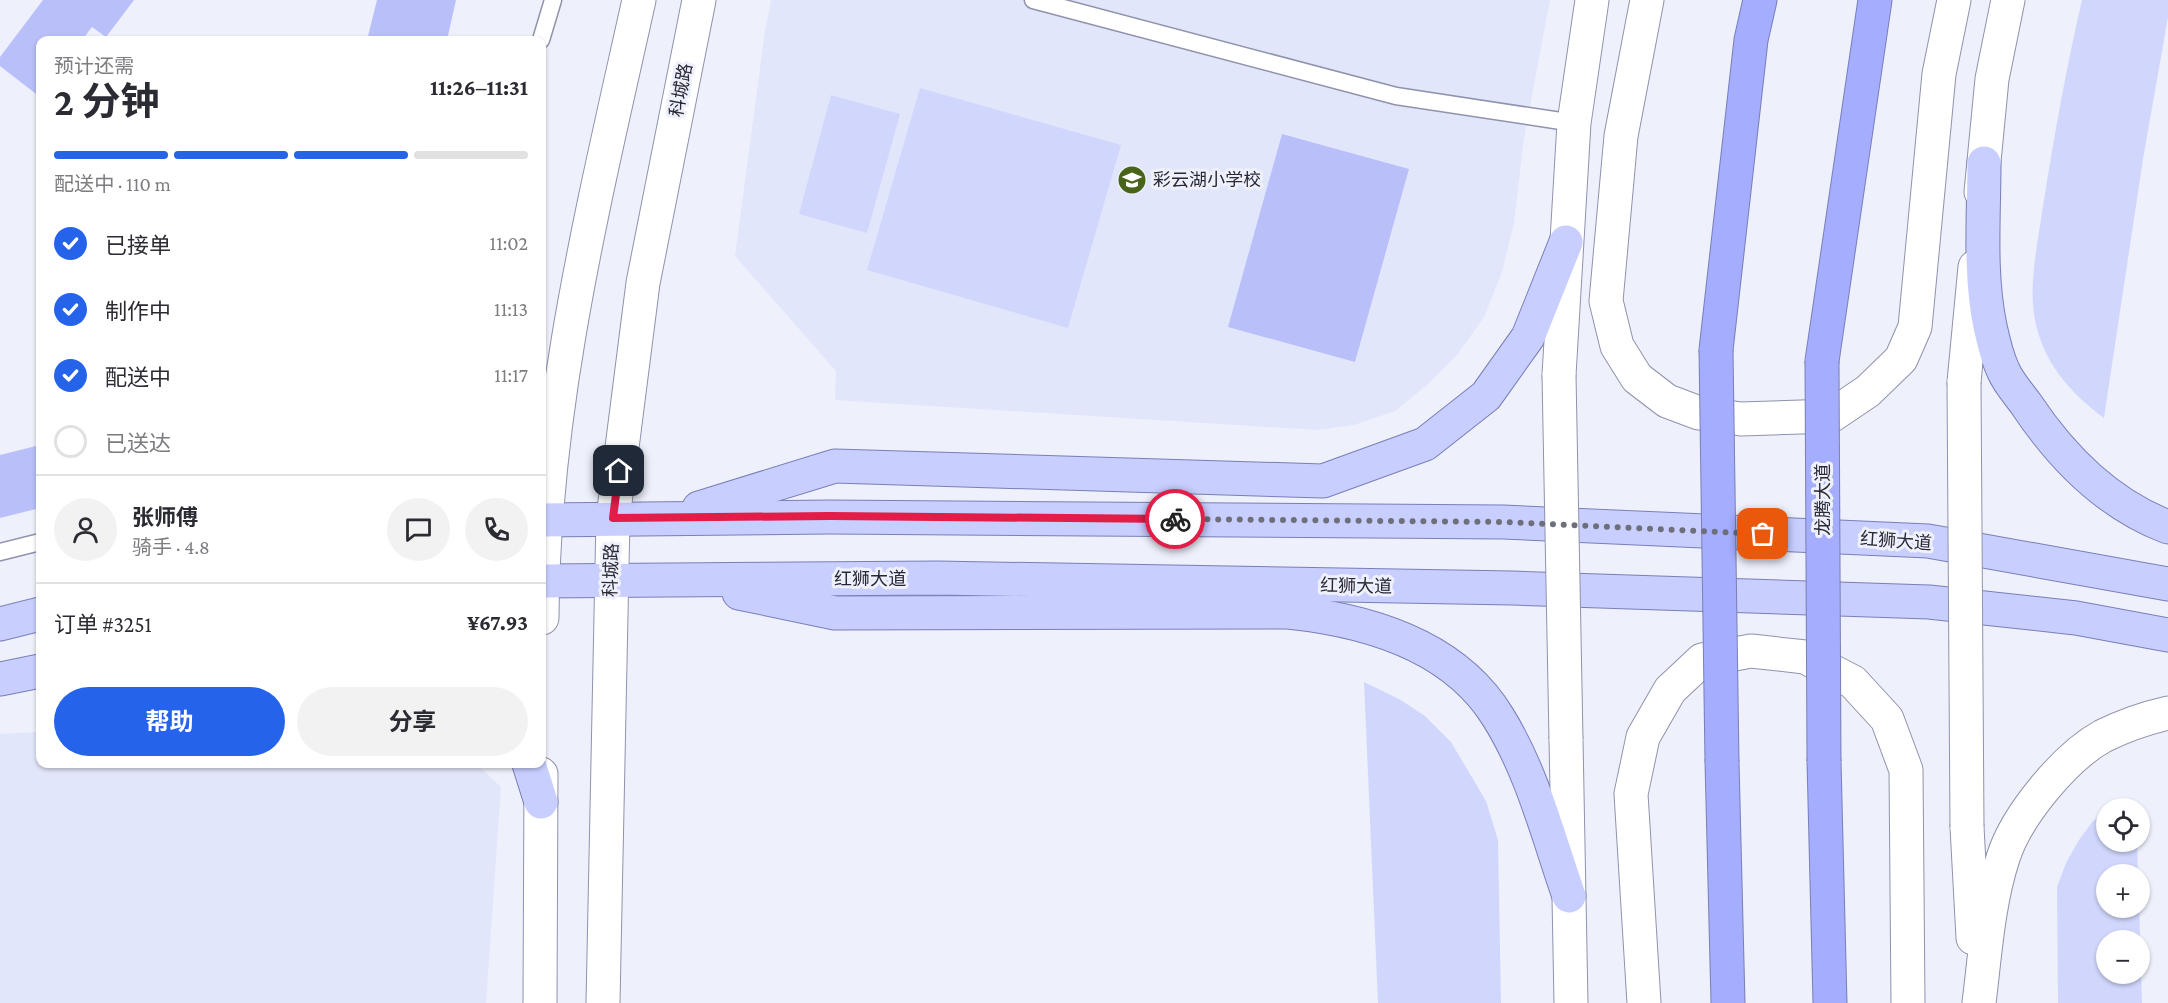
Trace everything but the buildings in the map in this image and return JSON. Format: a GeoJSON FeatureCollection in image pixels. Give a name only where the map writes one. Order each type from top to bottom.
{"type":"FeatureCollection","features":[{"type":"Feature","properties":{"kind":"highway"},"geometry":{"type":"LineString","coordinates":[[1728,1003],[1716,350],[1750,40],[1761,0]]}},
{"type":"Feature","properties":{"kind":"highway","name":"龙腾大道"},"geometry":{"type":"LineString","coordinates":[[1830,1003],[1824,761],[1822,361],[1870,20],[1875,0]]}},
{"type":"Feature","properties":{"kind":"main road"},"geometry":{"type":"LineString","coordinates":[[546,499],[577,278],[639,0]]}},
{"type":"Feature","properties":{"kind":"main road","name":"科城路"},"geometry":{"type":"LineString","coordinates":[[603,1003],[613,518],[643,283],[699,0]]}},
{"type":"Feature","properties":{"kind":"main road"},"geometry":{"type":"LineString","coordinates":[[1571,1003],[1559,375],[1574,123],[1593,0]]}},
{"type":"Feature","properties":{"kind":"main road"},"geometry":{"type":"LineString","coordinates":[[1647,0],[1621,136],[1606,301],[1617,346],[1637,378],[1667,401],[1699,413],[1741,419],[1831,416],[1868,391],[1901,359],[1915,327],[1939,74],[1954,0]]}},
{"type":"Feature","properties":{"kind":"main road"},"geometry":{"type":"LineString","coordinates":[[1978,1003],[1967,827],[1964,382],[1992,79],[2008,0]]}},
{"type":"Feature","properties":{"kind":"main road"},"geometry":{"type":"LineString","coordinates":[[1984,163],[1984,286],[1990,327],[2003,370],[2043,430],[2072,464],[2107,495],[2153,522],[2168,527]]}},
{"type":"Feature","properties":{"kind":"main road"},"geometry":{"type":"LineString","coordinates":[[665,518],[836,466],[1323,480],[1425,444],[1486,396],[1528,337],[1566,242]]}},
{"type":"Feature","properties":{"kind":"main road","name":"红狮大道"},"geometry":{"type":"LineString","coordinates":[[546,520],[830,516],[1503,522],[1928,541],[2168,584]]}},
{"type":"Feature","properties":{"kind":"main road","name":"红狮大道"},"geometry":{"type":"LineString","coordinates":[[546,581],[938,578],[1465,587],[1906,601],[2076,618],[2168,635]]}},
{"type":"Feature","properties":{"kind":"main road"},"geometry":{"type":"LineString","coordinates":[[675,579],[835,613],[1288,612],[1326,616],[1362,624],[1404,639],[1441,659],[1473,685],[1498,715],[1519,756],[1569,896]]}},
{"type":"Feature","properties":{"kind":"main road"},"geometry":{"type":"LineString","coordinates":[[0,624],[36,615]]}},
{"type":"Feature","properties":{"kind":"main road"},"geometry":{"type":"LineString","coordinates":[[1644,1003],[1631,794],[1643,737],[1670,690],[1702,660],[1752,651],[1805,657],[1853,682],[1887,719],[1906,770],[1908,1003]]}},
{"type":"Feature","properties":{"kind":"main road"},"geometry":{"type":"LineString","coordinates":[[0,679],[36,672]]}},
{"type":"Feature","properties":{"kind":"main road"},"geometry":{"type":"LineString","coordinates":[[1978,1003],[1992,902],[2000,868],[2003,857],[2025,813],[2058,772],[2102,737],[2148,717],[2168,713]]}},
{"type":"Feature","properties":{"kind":"main road"},"geometry":{"type":"LineString","coordinates":[[530,768],[541,802]]}},
{"type":"Feature","properties":{"kind":"main road"},"geometry":{"type":"LineString","coordinates":[[540,1003],[541,768]]}},
{"type":"Feature","properties":{"kind":"lane"},"geometry":{"type":"LineString","coordinates":[[543,36],[554,0]]}},
{"type":"Feature","properties":{"kind":"lane"},"geometry":{"type":"LineString","coordinates":[[1033,0],[1396,96],[1574,123]]}},
{"type":"Feature","properties":{"kind":"lane"},"geometry":{"type":"LineString","coordinates":[[0,552],[36,543]]}},
{"type":"Feature","properties":{"kind":"shaded area","name":"彩云湖小学校"},"geometry":{"type":"Polygon","coordinates":[[[771,0],[1550,0],[1524,138],[1514,223],[1502,272],[1484,317],[1457,355],[1428,384],[1395,411],[1354,425],[1317,430],[835,400],[836,371],[735,256],[771,0]]]}},
{"type":"Feature","properties":{"kind":"shaded area"},"geometry":{"type":"Polygon","coordinates":[[[2082,0],[2168,0],[2168,17],[2143,159],[2104,418],[2069,387],[2051,363],[2039,335],[2033,306],[2035,263],[2043,206],[2082,0]]]}},
{"type":"Feature","properties":{"kind":"shaded area"},"geometry":{"type":"Polygon","coordinates":[[[920,88],[1121,145],[1068,328],[867,270],[920,88]]]}},
{"type":"Feature","properties":{"kind":"shaded area"},"geometry":{"type":"Polygon","coordinates":[[[831,95],[900,114],[867,233],[799,214],[831,95]]]}},
{"type":"Feature","properties":{"kind":"shaded area"},"geometry":{"type":"Polygon","coordinates":[[[1364,682],[1399,699],[1425,716],[1451,742],[1486,801],[1498,840],[1501,1003],[1378,1003],[1364,682]]]}},
{"type":"Feature","properties":{"kind":"shaded area"},"geometry":{"type":"Polygon","coordinates":[[[36,732],[36,768],[480,768],[501,787],[486,1003],[0,1003],[0,734],[36,732]]]}},
{"type":"Feature","properties":{"kind":"shaded area"},"geometry":{"type":"Polygon","coordinates":[[[2096,819],[2096,852],[2137,852],[2138,864],[2096,864],[2096,918],[2139,918],[2140,930],[2096,930],[2096,984],[2141,984],[2142,1003],[2058,1003],[2057,887],[2066,863],[2079,840],[2096,819]]]}},
{"type":"Feature","properties":{"kind":"way so far"},"geometry":{"type":"LineString","coordinates":[[1175,519],[1503,522],[1763,534]]}},
{"type":"Feature","properties":{"kind":"place","name":"彩云湖小学校"},"geometry":{"type":"Point","coordinates":[1132,180]}},
{"type":"Feature","properties":{"kind":"route"},"geometry":{"type":"LineString","coordinates":[[619,471],[613,518],[830,516],[1175,519]]}}]}
